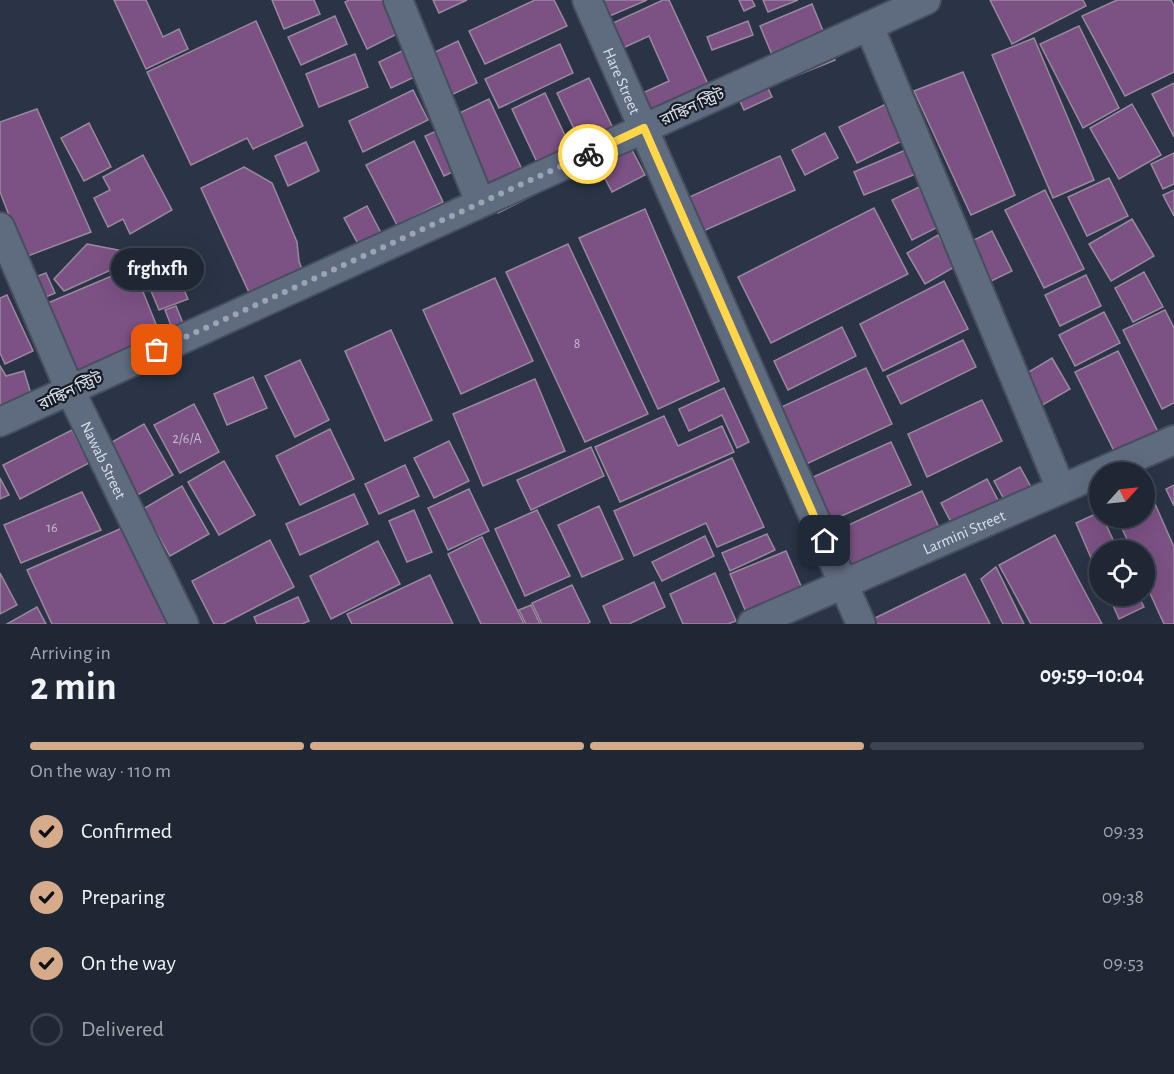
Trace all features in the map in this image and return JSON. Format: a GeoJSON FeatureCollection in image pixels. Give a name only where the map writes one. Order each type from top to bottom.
{"type":"FeatureCollection","features":[{"type":"Feature","properties":{"kind":"street"},"geometry":{"type":"LineString","coordinates":[[398,0],[480,202],[482,202]]}},
{"type":"Feature","properties":{"kind":"street","name":"Hare Street"},"geometry":{"type":"LineString","coordinates":[[587,0],[861,624]]}},
{"type":"Feature","properties":{"kind":"street","name":"রাঙ্কিন স্ট্রিট"},"geometry":{"type":"LineString","coordinates":[[0,422],[926,0]]}},
{"type":"Feature","properties":{"kind":"street"},"geometry":{"type":"LineString","coordinates":[[869,26],[1061,489]]}},
{"type":"Feature","properties":{"kind":"street","name":"Nawab Street"},"geometry":{"type":"LineString","coordinates":[[0,227],[70,390],[182,624]]}},
{"type":"Feature","properties":{"kind":"street","name":"Larmini Street"},"geometry":{"type":"LineString","coordinates":[[752,624],[1174,440]]}},
{"type":"Feature","properties":{"kind":"building"},"geometry":{"type":"Polygon","coordinates":[[[114,0],[146,0],[163,37],[179,29],[188,49],[146,69],[114,0]]]}},
{"type":"Feature","properties":{"kind":"building"},"geometry":{"type":"Polygon","coordinates":[[[272,0],[314,0],[320,14],[284,29],[272,0]]]}},
{"type":"Feature","properties":{"kind":"building"},"geometry":{"type":"Polygon","coordinates":[[[383,0],[399,33],[367,49],[345,2],[383,0]]]}},
{"type":"Feature","properties":{"kind":"building"},"geometry":{"type":"Polygon","coordinates":[[[433,0],[467,0],[439,13],[433,0]]]}},
{"type":"Feature","properties":{"kind":"building"},"geometry":{"type":"Polygon","coordinates":[[[535,0],[554,0],[567,26],[485,64],[469,31],[535,0]]]}},
{"type":"Feature","properties":{"kind":"building"},"geometry":{"type":"Polygon","coordinates":[[[589,0],[647,0],[598,21],[589,0]]]}},
{"type":"Feature","properties":{"kind":"building"},"geometry":{"type":"Polygon","coordinates":[[[663,0],[669,0],[713,95],[651,123],[638,95],[669,81],[649,36],[614,52],[602,28],[663,0]]]}},
{"type":"Feature","properties":{"kind":"building"},"geometry":{"type":"Polygon","coordinates":[[[739,0],[752,0],[755,6],[744,11],[739,0]]]}},
{"type":"Feature","properties":{"kind":"building"},"geometry":{"type":"Polygon","coordinates":[[[763,0],[798,0],[768,12],[763,0]]]}},
{"type":"Feature","properties":{"kind":"building"},"geometry":{"type":"Polygon","coordinates":[[[990,0],[1083,0],[1086,6],[1012,44],[990,0]]]}},
{"type":"Feature","properties":{"kind":"building"},"geometry":{"type":"Polygon","coordinates":[[[1117,0],[1171,0],[1174,6],[1174,72],[1125,96],[1082,16],[1117,0]]]}},
{"type":"Feature","properties":{"kind":"building"},"geometry":{"type":"Polygon","coordinates":[[[812,4],[835,60],[783,81],[760,26],[812,4]]]}},
{"type":"Feature","properties":{"kind":"building"},"geometry":{"type":"Polygon","coordinates":[[[335,16],[347,44],[301,65],[288,37],[335,16]]]}},
{"type":"Feature","properties":{"kind":"building"},"geometry":{"type":"Polygon","coordinates":[[[256,21],[303,126],[253,149],[247,138],[191,165],[147,72],[256,21]]]}},
{"type":"Feature","properties":{"kind":"building"},"geometry":{"type":"Polygon","coordinates":[[[748,21],[753,35],[712,50],[707,37],[748,21]]]}},
{"type":"Feature","properties":{"kind":"building"},"geometry":{"type":"Polygon","coordinates":[[[1079,26],[1119,108],[1083,128],[1040,44],[1079,26]]]}},
{"type":"Feature","properties":{"kind":"building"},"geometry":{"type":"Polygon","coordinates":[[[1034,38],[1094,180],[1053,198],[992,55],[1034,38]]]}},
{"type":"Feature","properties":{"kind":"building"},"geometry":{"type":"Polygon","coordinates":[[[458,41],[477,83],[451,95],[431,54],[458,41]]]}},
{"type":"Feature","properties":{"kind":"building"},"geometry":{"type":"Polygon","coordinates":[[[560,44],[573,73],[499,108],[485,79],[560,44]]]}},
{"type":"Feature","properties":{"kind":"building"},"geometry":{"type":"Polygon","coordinates":[[[408,48],[421,74],[391,88],[379,62],[408,48]]]}},
{"type":"Feature","properties":{"kind":"building"},"geometry":{"type":"Polygon","coordinates":[[[355,54],[368,87],[319,107],[306,74],[355,54]]]}},
{"type":"Feature","properties":{"kind":"building"},"geometry":{"type":"Polygon","coordinates":[[[756,62],[772,97],[744,110],[728,75],[756,62]]]}},
{"type":"Feature","properties":{"kind":"building"},"geometry":{"type":"Polygon","coordinates":[[[963,72],[1015,195],[971,215],[914,91],[963,72]]]}},
{"type":"Feature","properties":{"kind":"building"},"geometry":{"type":"Polygon","coordinates":[[[589,78],[620,143],[588,158],[557,93],[589,78]]]}},
{"type":"Feature","properties":{"kind":"building"},"geometry":{"type":"Polygon","coordinates":[[[1174,83],[1174,137],[1152,94],[1174,83]]]}},
{"type":"Feature","properties":{"kind":"building"},"geometry":{"type":"Polygon","coordinates":[[[413,90],[428,120],[363,152],[349,121],[413,90]]]}},
{"type":"Feature","properties":{"kind":"building"},"geometry":{"type":"Polygon","coordinates":[[[545,93],[577,161],[544,177],[512,109],[545,93]]]}},
{"type":"Feature","properties":{"kind":"building"},"geometry":{"type":"Polygon","coordinates":[[[489,99],[534,195],[498,213],[453,116],[489,99]]]}},
{"type":"Feature","properties":{"kind":"building"},"geometry":{"type":"Polygon","coordinates":[[[888,103],[906,139],[857,163],[839,127],[888,103]]]}},
{"type":"Feature","properties":{"kind":"building"},"geometry":{"type":"Polygon","coordinates":[[[1132,104],[1161,155],[1119,179],[1090,128],[1132,104]]]}},
{"type":"Feature","properties":{"kind":"building"},"geometry":{"type":"Polygon","coordinates":[[[37,109],[91,232],[25,257],[0,192],[0,122],[37,109]]]}},
{"type":"Feature","properties":{"kind":"building"},"geometry":{"type":"Polygon","coordinates":[[[89,123],[111,167],[84,181],[61,138],[89,123]]]}},
{"type":"Feature","properties":{"kind":"building"},"geometry":{"type":"Polygon","coordinates":[[[443,128],[461,168],[444,176],[425,136],[443,128]]]}},
{"type":"Feature","properties":{"kind":"building"},"geometry":{"type":"Polygon","coordinates":[[[825,133],[838,158],[805,175],[792,150],[825,133]]]}},
{"type":"Feature","properties":{"kind":"building"},"geometry":{"type":"Polygon","coordinates":[[[414,141],[443,202],[397,225],[366,165],[414,141]]]}},
{"type":"Feature","properties":{"kind":"building"},"geometry":{"type":"Polygon","coordinates":[[[306,142],[319,171],[288,186],[275,156],[306,142]]]}},
{"type":"Feature","properties":{"kind":"building"},"geometry":{"type":"Polygon","coordinates":[[[908,149],[918,173],[864,195],[854,172],[908,149]]]}},
{"type":"Feature","properties":{"kind":"building"},"geometry":{"type":"Polygon","coordinates":[[[632,150],[645,175],[612,192],[599,167],[632,150]]]}},
{"type":"Feature","properties":{"kind":"building"},"geometry":{"type":"Polygon","coordinates":[[[1174,153],[1174,184],[1163,189],[1151,164],[1174,153]]]}},
{"type":"Feature","properties":{"kind":"building"},"geometry":{"type":"Polygon","coordinates":[[[143,155],[172,210],[130,234],[123,219],[108,227],[94,198],[110,190],[103,177],[143,155]]]}},
{"type":"Feature","properties":{"kind":"building"},"geometry":{"type":"Polygon","coordinates":[[[780,156],[795,190],[701,232],[685,199],[780,156]]]}},
{"type":"Feature","properties":{"kind":"building"},"geometry":{"type":"Polygon","coordinates":[[[244,167],[272,183],[297,242],[299,261],[309,289],[257,310],[201,188],[244,167]]]}},
{"type":"Feature","properties":{"kind":"building"},"geometry":{"type":"Polygon","coordinates":[[[1109,178],[1128,216],[1087,236],[1068,197],[1109,178]]]}},
{"type":"Feature","properties":{"kind":"building"},"geometry":{"type":"Polygon","coordinates":[[[919,187],[938,227],[912,240],[892,200],[919,187]]]}},
{"type":"Feature","properties":{"kind":"building"},"geometry":{"type":"Polygon","coordinates":[[[1045,190],[1084,269],[1044,288],[1005,210],[1045,190]]]}},
{"type":"Feature","properties":{"kind":"building"},"geometry":{"type":"Polygon","coordinates":[[[1174,190],[1174,216],[1163,195],[1174,190]]]}},
{"type":"Feature","properties":{"kind":"building"},"geometry":{"type":"Polygon","coordinates":[[[367,206],[391,252],[369,264],[344,218],[367,206]]]}},
{"type":"Feature","properties":{"kind":"building"},"geometry":{"type":"Polygon","coordinates":[[[874,208],[908,274],[771,343],[738,277],[874,208]]]}},
{"type":"Feature","properties":{"kind":"building"},"geometry":{"type":"Polygon","coordinates":[[[645,209],[719,381],[658,409],[579,238],[645,209]]]}},
{"type":"Feature","properties":{"kind":"building"},"geometry":{"type":"Polygon","coordinates":[[[1132,219],[1154,256],[1111,281],[1089,244],[1132,219]]]}},
{"type":"Feature","properties":{"kind":"building"},"geometry":{"type":"Polygon","coordinates":[[[992,231],[1012,271],[985,284],[966,244],[992,231]]]}},
{"type":"Feature","properties":{"kind":"building"},"geometry":{"type":"Polygon","coordinates":[[[938,235],[956,266],[925,284],[907,253],[938,235]]]}},
{"type":"Feature","properties":{"kind":"building"},"geometry":{"type":"Polygon","coordinates":[[[87,244],[123,251],[129,262],[64,291],[54,279],[87,244]]]}},
{"type":"Feature","properties":{"kind":"building"},"geometry":{"type":"Polygon","coordinates":[[[568,244],[648,414],[585,442],[506,272],[568,244]]]}},
{"type":"Feature","properties":{"kind":"building"},"geometry":{"type":"Polygon","coordinates":[[[133,267],[168,354],[83,389],[48,303],[133,267]]]}},
{"type":"Feature","properties":{"kind":"building"},"geometry":{"type":"Polygon","coordinates":[[[174,267],[188,299],[159,310],[146,279],[174,267]]]}},
{"type":"Feature","properties":{"kind":"building"},"geometry":{"type":"Polygon","coordinates":[[[1144,272],[1163,307],[1133,322],[1115,288],[1144,272]]]}},
{"type":"Feature","properties":{"kind":"building"},"geometry":{"type":"Polygon","coordinates":[[[46,273],[55,293],[41,299],[33,278],[46,273]]]}},
{"type":"Feature","properties":{"kind":"building"},"geometry":{"type":"Polygon","coordinates":[[[1086,275],[1101,306],[1060,326],[1045,295],[1086,275]]]}},
{"type":"Feature","properties":{"kind":"building"},"geometry":{"type":"Polygon","coordinates":[[[495,278],[533,361],[461,394],[423,310],[495,278]]]}},
{"type":"Feature","properties":{"kind":"building"},"geometry":{"type":"Polygon","coordinates":[[[944,281],[968,329],[883,371],[860,324],[944,281]]]}},
{"type":"Feature","properties":{"kind":"building"},"geometry":{"type":"Polygon","coordinates":[[[7,295],[33,351],[5,364],[0,353],[0,298],[7,295]]]}},
{"type":"Feature","properties":{"kind":"building"},"geometry":{"type":"Polygon","coordinates":[[[176,306],[183,323],[172,328],[165,310],[176,306]]]}},
{"type":"Feature","properties":{"kind":"building"},"geometry":{"type":"Polygon","coordinates":[[[1165,310],[1174,328],[1174,403],[1162,409],[1123,330],[1165,310]]]}},
{"type":"Feature","properties":{"kind":"building"},"geometry":{"type":"Polygon","coordinates":[[[1104,312],[1120,343],[1075,366],[1059,335],[1104,312]]]}},
{"type":"Feature","properties":{"kind":"building"},"geometry":{"type":"Polygon","coordinates":[[[842,327],[856,356],[788,390],[774,361],[842,327]]]}},
{"type":"Feature","properties":{"kind":"building"},"geometry":{"type":"Polygon","coordinates":[[[391,330],[432,420],[385,441],[345,351],[391,330]]]}},
{"type":"Feature","properties":{"kind":"building"},"geometry":{"type":"Polygon","coordinates":[[[963,340],[976,367],[901,404],[887,376],[963,340]]]}},
{"type":"Feature","properties":{"kind":"building"},"geometry":{"type":"Polygon","coordinates":[[[1118,351],[1164,444],[1127,462],[1120,462],[1075,372],[1118,351]]]}},
{"type":"Feature","properties":{"kind":"building"},"geometry":{"type":"Polygon","coordinates":[[[1052,358],[1070,389],[1039,407],[1022,376],[1052,358]]]}},
{"type":"Feature","properties":{"kind":"building"},"geometry":{"type":"Polygon","coordinates":[[[300,360],[329,420],[295,437],[265,376],[300,360]]]}},
{"type":"Feature","properties":{"kind":"building"},"geometry":{"type":"Polygon","coordinates":[[[0,366],[6,376],[24,371],[38,417],[0,419],[0,366]]]}},
{"type":"Feature","properties":{"kind":"building"},"geometry":{"type":"Polygon","coordinates":[[[866,368],[892,424],[802,466],[777,409],[866,368]]]}},
{"type":"Feature","properties":{"kind":"building"},"geometry":{"type":"Polygon","coordinates":[[[253,377],[267,408],[227,425],[214,394],[253,377]]]}},
{"type":"Feature","properties":{"kind":"building"},"geometry":{"type":"Polygon","coordinates":[[[535,379],[565,451],[483,486],[453,414],[535,379]]]}},
{"type":"Feature","properties":{"kind":"building"},"geometry":{"type":"Polygon","coordinates":[[[724,388],[749,442],[737,448],[722,415],[689,431],[679,409],[724,388]]]}},
{"type":"Feature","properties":{"kind":"building"},"geometry":{"type":"Polygon","coordinates":[[[982,400],[1002,441],[927,477],[908,434],[982,400]]]}},
{"type":"Feature","properties":{"kind":"building"},"geometry":{"type":"Polygon","coordinates":[[[194,404],[219,452],[180,473],[154,425],[194,404]]]}},
{"type":"Feature","properties":{"kind":"building"},"geometry":{"type":"Polygon","coordinates":[[[664,416],[678,446],[722,426],[734,452],[620,502],[595,447],[664,416]]]}},
{"type":"Feature","properties":{"kind":"building"},"geometry":{"type":"Polygon","coordinates":[[[144,424],[173,475],[134,497],[105,446],[144,424]]]}},
{"type":"Feature","properties":{"kind":"building"},"geometry":{"type":"Polygon","coordinates":[[[330,429],[354,479],[300,505],[276,456],[330,429]]]}},
{"type":"Feature","properties":{"kind":"building"},"geometry":{"type":"Polygon","coordinates":[[[72,430],[89,463],[20,499],[3,465],[72,430]]]}},
{"type":"Feature","properties":{"kind":"building"},"geometry":{"type":"Polygon","coordinates":[[[449,441],[469,481],[434,498],[414,458],[449,441]]]}},
{"type":"Feature","properties":{"kind":"building"},"geometry":{"type":"Polygon","coordinates":[[[891,442],[911,485],[828,522],[809,479],[891,442]]]}},
{"type":"Feature","properties":{"kind":"building"},"geometry":{"type":"Polygon","coordinates":[[[591,447],[604,476],[531,510],[517,480],[591,447]]]}},
{"type":"Feature","properties":{"kind":"building"},"geometry":{"type":"Polygon","coordinates":[[[732,458],[764,527],[717,547],[706,523],[634,556],[614,511],[732,458]]]}},
{"type":"Feature","properties":{"kind":"building"},"geometry":{"type":"Polygon","coordinates":[[[224,461],[255,515],[219,535],[188,482],[224,461]]]}},
{"type":"Feature","properties":{"kind":"building"},"geometry":{"type":"Polygon","coordinates":[[[405,465],[419,496],[379,514],[365,484],[405,465]]]}},
{"type":"Feature","properties":{"kind":"building"},"geometry":{"type":"Polygon","coordinates":[[[1020,467],[1036,496],[1010,510],[994,481],[1020,467]]]}},
{"type":"Feature","properties":{"kind":"building"},"geometry":{"type":"Polygon","coordinates":[[[0,478],[9,495],[0,499],[0,478]]]}},
{"type":"Feature","properties":{"kind":"building"},"geometry":{"type":"Polygon","coordinates":[[[987,479],[1009,521],[963,545],[941,503],[987,479]]]}},
{"type":"Feature","properties":{"kind":"building"},"geometry":{"type":"Polygon","coordinates":[[[1174,485],[1174,506],[1166,489],[1174,485]]]}},
{"type":"Feature","properties":{"kind":"building"},"geometry":{"type":"Polygon","coordinates":[[[182,486],[209,534],[170,556],[143,509],[182,486]]]}},
{"type":"Feature","properties":{"kind":"building"},"geometry":{"type":"Polygon","coordinates":[[[469,489],[489,531],[448,550],[428,508],[469,489]]]}},
{"type":"Feature","properties":{"kind":"building"},"geometry":{"type":"Polygon","coordinates":[[[922,491],[943,536],[850,579],[829,534],[922,491]]]}},
{"type":"Feature","properties":{"kind":"building"},"geometry":{"type":"Polygon","coordinates":[[[82,492],[101,530],[21,563],[4,525],[82,492]]]}},
{"type":"Feature","properties":{"kind":"building"},"geometry":{"type":"Polygon","coordinates":[[[354,494],[368,524],[300,555],[286,524],[354,494]]]}},
{"type":"Feature","properties":{"kind":"building"},"geometry":{"type":"Polygon","coordinates":[[[1155,504],[1174,547],[1174,624],[1164,624],[1155,604],[1155,540],[1127,540],[1122,528],[1155,528],[1155,504]]]}},
{"type":"Feature","properties":{"kind":"building"},"geometry":{"type":"Polygon","coordinates":[[[599,506],[623,559],[582,577],[558,525],[599,506]]]}},
{"type":"Feature","properties":{"kind":"building"},"geometry":{"type":"Polygon","coordinates":[[[414,510],[432,552],[407,562],[389,521],[414,510]]]}},
{"type":"Feature","properties":{"kind":"building"},"geometry":{"type":"Polygon","coordinates":[[[537,510],[570,576],[525,596],[495,529],[537,510]]]}},
{"type":"Feature","properties":{"kind":"building"},"geometry":{"type":"Polygon","coordinates":[[[1089,517],[1089,528],[1108,528],[1113,540],[1089,540],[1089,553],[1076,523],[1089,517]]]}},
{"type":"Feature","properties":{"kind":"building"},"geometry":{"type":"Polygon","coordinates":[[[131,524],[172,624],[52,624],[27,570],[131,524]]]}},
{"type":"Feature","properties":{"kind":"building"},"geometry":{"type":"Polygon","coordinates":[[[767,534],[775,550],[730,571],[722,553],[767,534]]]}},
{"type":"Feature","properties":{"kind":"building"},"geometry":{"type":"Polygon","coordinates":[[[1055,535],[1089,599],[1089,606],[1092,606],[1102,624],[1031,624],[999,565],[1055,535]]]}},
{"type":"Feature","properties":{"kind":"building"},"geometry":{"type":"Polygon","coordinates":[[[705,536],[714,556],[662,581],[652,562],[705,536]]]}},
{"type":"Feature","properties":{"kind":"building"},"geometry":{"type":"Polygon","coordinates":[[[482,537],[524,624],[481,624],[448,554],[482,537]]]}},
{"type":"Feature","properties":{"kind":"building"},"geometry":{"type":"Polygon","coordinates":[[[270,540],[294,587],[223,624],[214,624],[192,581],[270,540]]]}},
{"type":"Feature","properties":{"kind":"building"},"geometry":{"type":"Polygon","coordinates":[[[378,541],[400,584],[331,619],[310,576],[378,541]]]}},
{"type":"Feature","properties":{"kind":"building"},"geometry":{"type":"Polygon","coordinates":[[[786,551],[808,602],[751,624],[730,574],[786,551]]]}},
{"type":"Feature","properties":{"kind":"building"},"geometry":{"type":"Polygon","coordinates":[[[996,567],[1024,624],[1003,624],[981,579],[996,567]]]}},
{"type":"Feature","properties":{"kind":"building"},"geometry":{"type":"Polygon","coordinates":[[[0,573],[17,605],[0,614],[0,573]]]}},
{"type":"Feature","properties":{"kind":"building"},"geometry":{"type":"Polygon","coordinates":[[[715,573],[736,621],[728,624],[683,624],[670,594],[715,573]]]}},
{"type":"Feature","properties":{"kind":"building"},"geometry":{"type":"Polygon","coordinates":[[[965,574],[990,624],[870,624],[869,621],[965,574]]]}},
{"type":"Feature","properties":{"kind":"building"},"geometry":{"type":"Polygon","coordinates":[[[430,575],[453,624],[352,624],[347,614],[430,575]]]}},
{"type":"Feature","properties":{"kind":"building"},"geometry":{"type":"Polygon","coordinates":[[[654,582],[665,607],[629,624],[611,624],[603,606],[654,582]]]}},
{"type":"Feature","properties":{"kind":"building"},"geometry":{"type":"Polygon","coordinates":[[[572,585],[590,622],[587,624],[542,624],[532,603],[572,585]]]}},
{"type":"Feature","properties":{"kind":"building"},"geometry":{"type":"Polygon","coordinates":[[[298,597],[309,621],[302,624],[257,624],[254,617],[298,597]]]}},
{"type":"Feature","properties":{"kind":"building"},"geometry":{"type":"Polygon","coordinates":[[[531,605],[540,624],[526,624],[519,610],[531,605]]]}},
{"type":"Feature","properties":{"kind":"building"},"geometry":{"type":"Polygon","coordinates":[[[1113,606],[1144,607],[1119,619],[1113,606]]]}},
{"type":"Feature","properties":{"kind":"building"},"geometry":{"type":"Polygon","coordinates":[[[37,607],[46,624],[7,624],[37,607]]]}},
{"type":"Feature","properties":{"kind":"way so far"},"geometry":{"type":"LineString","coordinates":[[157,350],[588,154]]}},
{"type":"Feature","properties":{"kind":"place","name":"frghxfh"},"geometry":{"type":"Point","coordinates":[157,350]}},
{"type":"Feature","properties":{"kind":"route"},"geometry":{"type":"LineString","coordinates":[[588,154],[644,128],[825,541]]}}]}
